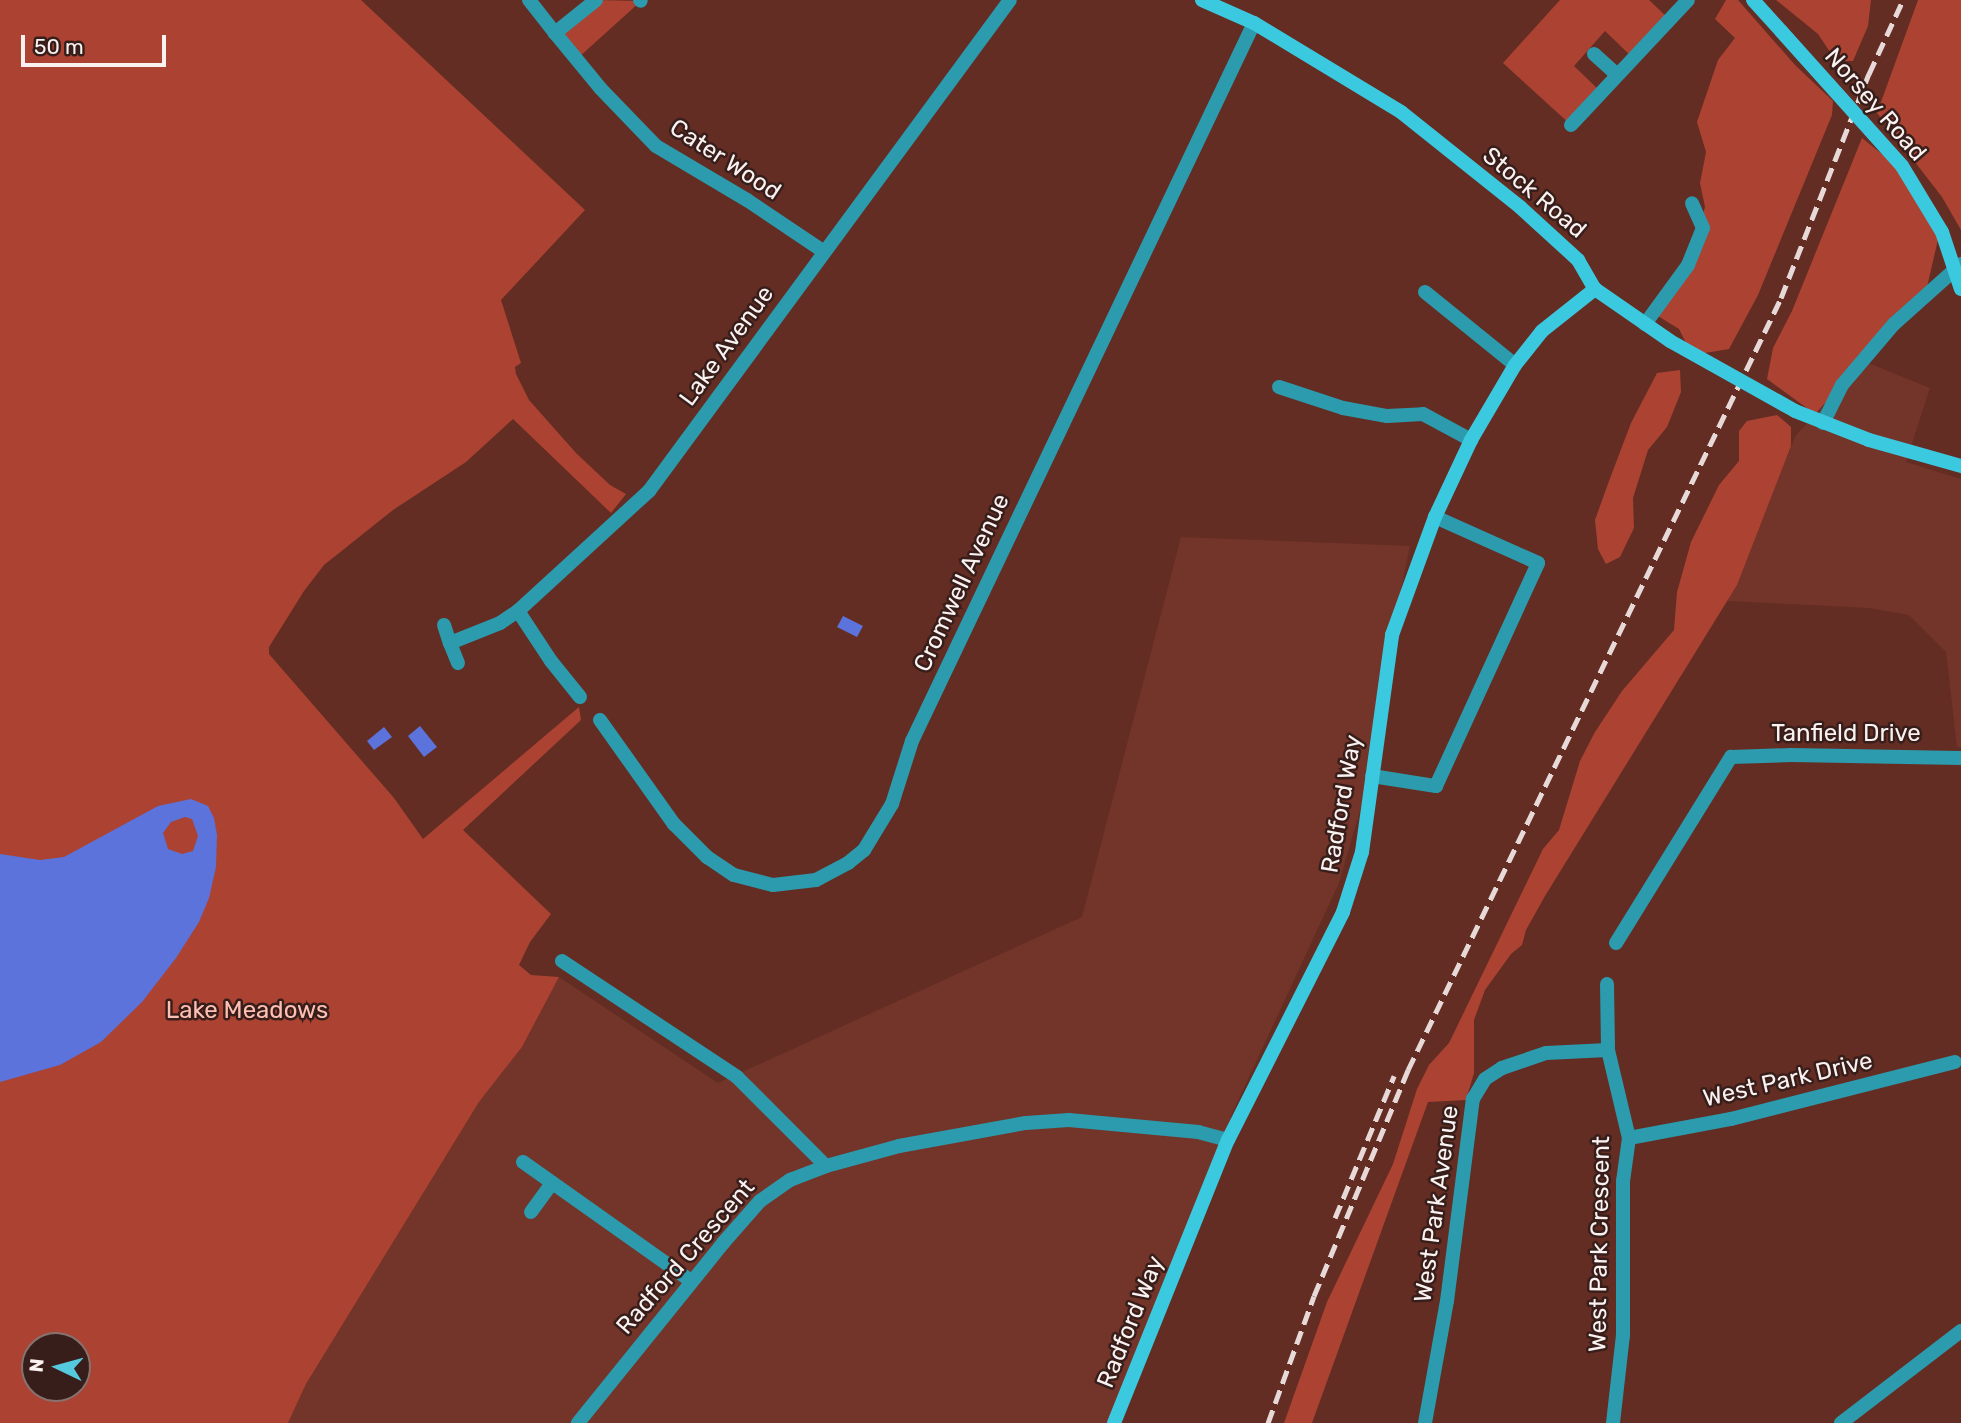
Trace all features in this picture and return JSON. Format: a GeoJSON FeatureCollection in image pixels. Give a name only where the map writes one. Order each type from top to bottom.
{"type":"FeatureCollection","features":[{"type":"Feature","properties":{"kind":"street","name":"Cater Wood"},"geometry":{"type":"LineString","coordinates":[[529,0],[601,89],[656,146],[747,200],[823,251]]}},
{"type":"Feature","properties":{"kind":"street"},"geometry":{"type":"LineString","coordinates":[[555,33],[596,0]]}},
{"type":"Feature","properties":{"kind":"street","name":"Lake Avenue"},"geometry":{"type":"LineString","coordinates":[[450,643],[500,624],[518,611],[649,491],[1010,0]]}},
{"type":"Feature","properties":{"kind":"street","name":"Stock Road"},"geometry":{"type":"LineString","coordinates":[[1202,0],[1254,23],[1401,112],[1520,207],[1569,251],[1578,260],[1595,289],[1670,341],[1795,411],[1869,440],[1961,466]]}},
{"type":"Feature","properties":{"kind":"street"},"geometry":{"type":"LineString","coordinates":[[1571,125],[1688,0]]}},
{"type":"Feature","properties":{"kind":"street","name":"Norsey Road"},"geometry":{"type":"LineString","coordinates":[[1753,0],[1902,166],[1942,232],[1958,267],[1961,289]]}},
{"type":"Feature","properties":{"kind":"street","name":"Cromwell Avenue"},"geometry":{"type":"LineString","coordinates":[[600,720],[674,824],[707,857],[734,875],[773,885],[816,880],[848,863],[864,849],[892,804],[912,741],[1254,23]]}},
{"type":"Feature","properties":{"kind":"street"},"geometry":{"type":"LineString","coordinates":[[1594,54],[1617,75]]}},
{"type":"Feature","properties":{"kind":"street"},"geometry":{"type":"LineString","coordinates":[[1645,324],[1688,265],[1703,228],[1692,203]]}},
{"type":"Feature","properties":{"kind":"street"},"geometry":{"type":"LineString","coordinates":[[1823,423],[1842,385],[1894,324],[1958,267]]}},
{"type":"Feature","properties":{"kind":"street","name":"Radford Way"},"geometry":{"type":"LineString","coordinates":[[1114,1423],[1228,1140],[1343,912],[1362,852],[1392,635],[1435,517],[1471,440],[1515,365],[1542,331],[1595,289]]}},
{"type":"Feature","properties":{"kind":"street"},"geometry":{"type":"LineString","coordinates":[[1425,292],[1515,365]]}},
{"type":"Feature","properties":{"kind":"street"},"geometry":{"type":"LineString","coordinates":[[1279,387],[1343,408],[1387,416],[1423,414],[1471,440]]}},
{"type":"Feature","properties":{"kind":"street"},"geometry":{"type":"LineString","coordinates":[[1372,776],[1436,786],[1538,563],[1435,517]]}},
{"type":"Feature","properties":{"kind":"street"},"geometry":{"type":"LineString","coordinates":[[518,611],[551,661],[580,696]]}},
{"type":"Feature","properties":{"kind":"street"},"geometry":{"type":"LineString","coordinates":[[444,625],[458,663]]}},
{"type":"Feature","properties":{"kind":"street","name":"Tanfield Drive"},"geometry":{"type":"LineString","coordinates":[[1616,943],[1731,757],[1791,755],[1961,758]]}},
{"type":"Feature","properties":{"kind":"street"},"geometry":{"type":"LineString","coordinates":[[562,961],[737,1077],[827,1166]]}},
{"type":"Feature","properties":{"kind":"street","name":"West Park Crescent"},"geometry":{"type":"LineString","coordinates":[[1607,984],[1608,1050],[1629,1138],[1623,1181],[1623,1335],[1613,1423]]}},
{"type":"Feature","properties":{"kind":"street","name":"West Park Avenue"},"geometry":{"type":"LineString","coordinates":[[1425,1423],[1447,1301],[1473,1099],[1485,1079],[1513,1064],[1546,1053],[1608,1050]]}},
{"type":"Feature","properties":{"kind":"street","name":"West Park Drive"},"geometry":{"type":"LineString","coordinates":[[1629,1138],[1731,1119],[1955,1062]]}},
{"type":"Feature","properties":{"kind":"street","name":"Radford Crescent"},"geometry":{"type":"LineString","coordinates":[[578,1423],[691,1281],[760,1201],[790,1181],[827,1166],[952,1134],[1026,1122],[1069,1120],[1198,1132],[1228,1140]]}},
{"type":"Feature","properties":{"kind":"street"},"geometry":{"type":"LineString","coordinates":[[523,1162],[691,1281]]}},
{"type":"Feature","properties":{"kind":"street"},"geometry":{"type":"LineString","coordinates":[[531,1212],[552,1183]]}},
{"type":"Feature","properties":{"kind":"street"},"geometry":{"type":"LineString","coordinates":[[1841,1423],[1961,1331]]}},
{"type":"Feature","properties":{"kind":"shaded area"},"geometry":{"type":"Polygon","coordinates":[[[1866,362],[1930,388],[1906,462],[1961,479],[1961,747],[1957,747],[1946,652],[1909,615],[1869,608],[1727,601],[1796,435],[1866,362]]]}},
{"type":"Feature","properties":{"kind":"shaded area"},"geometry":{"type":"Polygon","coordinates":[[[1181,537],[1410,546],[1392,635],[1372,769],[1339,883],[1231,1116],[1205,1201],[1114,1423],[288,1423],[306,1384],[479,1102],[522,1047],[559,977],[718,1083],[1082,917],[1181,537]]]}},
{"type":"Feature","properties":{"kind":"green space","name":"Lake Meadows"},"geometry":{"type":"Polygon","coordinates":[[[0,0],[361,0],[585,210],[501,300],[521,363],[515,367],[516,374],[529,400],[576,453],[610,485],[626,494],[611,513],[513,419],[466,462],[393,510],[324,565],[304,591],[269,647],[269,654],[394,798],[423,839],[579,707],[581,720],[463,830],[551,914],[530,942],[519,965],[531,975],[559,977],[522,1047],[479,1102],[306,1384],[288,1423],[0,1423],[0,0]]]}},
{"type":"Feature","properties":{"kind":"green space"},"geometry":{"type":"Polygon","coordinates":[[[596,0],[641,1],[578,58],[555,33],[596,0]]]}},
{"type":"Feature","properties":{"kind":"green space"},"geometry":{"type":"Polygon","coordinates":[[[1560,0],[1649,0],[1669,19],[1633,58],[1605,31],[1574,66],[1601,92],[1571,125],[1503,63],[1560,0]]]}},
{"type":"Feature","properties":{"kind":"green space"},"geometry":{"type":"Polygon","coordinates":[[[1726,0],[1738,0],[1795,65],[1833,101],[1832,115],[1758,295],[1729,349],[1705,353],[1688,347],[1679,329],[1653,313],[1688,265],[1705,207],[1700,183],[1706,152],[1697,122],[1718,60],[1735,38],[1715,19],[1726,0]]]}},
{"type":"Feature","properties":{"kind":"green space"},"geometry":{"type":"Polygon","coordinates":[[[1776,0],[1871,0],[1868,26],[1853,61],[1836,61],[1818,34],[1776,0]]]}},
{"type":"Feature","properties":{"kind":"green space"},"geometry":{"type":"Polygon","coordinates":[[[1918,0],[1961,0],[1961,230],[1942,197],[1877,113],[1918,0]]]}},
{"type":"Feature","properties":{"kind":"green space"},"geometry":{"type":"Polygon","coordinates":[[[1862,138],[1908,175],[1939,235],[1925,296],[1815,414],[1767,379],[1773,348],[1792,311],[1862,138]]]}},
{"type":"Feature","properties":{"kind":"green space"},"geometry":{"type":"Polygon","coordinates":[[[1680,370],[1681,392],[1667,427],[1648,450],[1633,498],[1634,528],[1620,557],[1606,564],[1598,549],[1595,520],[1631,423],[1657,373],[1680,370]]]}},
{"type":"Feature","properties":{"kind":"green space"},"geometry":{"type":"Polygon","coordinates":[[[1777,415],[1791,427],[1791,446],[1737,585],[1545,896],[1526,930],[1522,945],[1511,954],[1485,990],[1474,1020],[1474,1073],[1466,1100],[1428,1102],[1312,1423],[1284,1423],[1327,1302],[1393,1164],[1417,1089],[1429,1065],[1449,1043],[1543,849],[1559,830],[1580,761],[1595,732],[1622,691],[1674,630],[1677,592],[1691,542],[1719,485],[1739,461],[1739,431],[1747,421],[1777,415]]]}},
{"type":"Feature","properties":{"kind":"water"},"geometry":{"type":"Polygon","coordinates":[[[843,616],[863,626],[857,637],[837,627],[843,616]]]}},
{"type":"Feature","properties":{"kind":"water"},"geometry":{"type":"Polygon","coordinates":[[[420,726],[437,747],[424,757],[408,736],[420,726]]]}},
{"type":"Feature","properties":{"kind":"water"},"geometry":{"type":"Polygon","coordinates":[[[384,727],[392,737],[374,750],[367,741],[384,727]]]}},
{"type":"Feature","properties":{"kind":"water"},"geometry":{"type":"Polygon","coordinates":[[[191,799],[208,806],[214,818],[217,835],[216,867],[209,898],[199,922],[176,958],[142,1002],[101,1042],[60,1065],[0,1082],[0,854],[40,860],[64,857],[158,806],[191,799]],[[185,817],[171,822],[163,833],[168,849],[182,854],[193,851],[198,836],[192,819],[185,817]]]}},
{"type":"Feature","properties":{"kind":"railway"},"geometry":{"type":"LineString","coordinates":[[1268,1423],[1314,1296],[1408,1070],[1781,298],[1869,74],[1903,0]]}},
{"type":"Feature","properties":{"kind":"railway"},"geometry":{"type":"LineString","coordinates":[[1335,1218],[1394,1076]]}}]}
